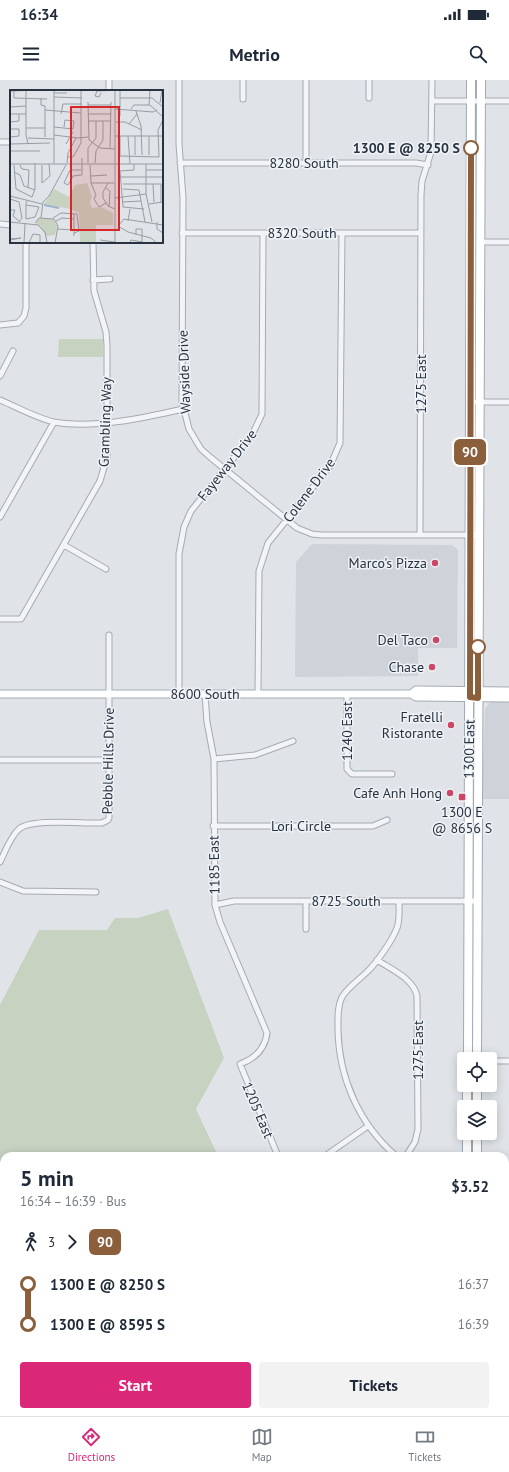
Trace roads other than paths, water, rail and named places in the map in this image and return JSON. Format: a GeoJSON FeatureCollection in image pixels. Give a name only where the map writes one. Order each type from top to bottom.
{"type":"FeatureCollection","features":[{"type":"Feature","properties":{"kind":"main road","name":"1300 East"},"geometry":{"type":"LineString","coordinates":[[468,1052],[468,901],[478,582],[474,535],[470,402],[471,80]]}},
{"type":"Feature","properties":{"kind":"main road","name":"1300 East"},"geometry":{"type":"LineString","coordinates":[[477,1052],[478,901],[470,580],[474,535],[479,402],[481,80]]}},
{"type":"Feature","properties":{"kind":"main road"},"geometry":{"type":"LineString","coordinates":[[470,580],[478,582]]}},
{"type":"Feature","properties":{"kind":"main road","name":"8600 South"},"geometry":{"type":"LineString","coordinates":[[0,694],[410,694],[416,690],[509,698]]}},
{"type":"Feature","properties":{"kind":"main road","name":"8600 South"},"geometry":{"type":"LineString","coordinates":[[474,694],[509,690]]}},
{"type":"Feature","properties":{"kind":"main road"},"geometry":{"type":"LineString","coordinates":[[467,1140],[467,1152]]}},
{"type":"Feature","properties":{"kind":"main road"},"geometry":{"type":"LineString","coordinates":[[476,1152],[477,1140]]}},
{"type":"Feature","properties":{"kind":"street","name":"Wayside Drive"},"geometry":{"type":"LineString","coordinates":[[179,80],[180,163],[182,187],[183,409],[185,419],[194,439],[202,449],[287,520],[298,528],[312,534],[474,535]]}},
{"type":"Feature","properties":{"kind":"street"},"geometry":{"type":"LineString","coordinates":[[243,80],[243,99]]}},
{"type":"Feature","properties":{"kind":"street"},"geometry":{"type":"LineString","coordinates":[[306,80],[306,163]]}},
{"type":"Feature","properties":{"kind":"street"},"geometry":{"type":"LineString","coordinates":[[369,80],[369,98]]}},
{"type":"Feature","properties":{"kind":"street","name":"1275 East"},"geometry":{"type":"LineString","coordinates":[[420,535],[421,188],[431,152],[432,80]]}},
{"type":"Feature","properties":{"kind":"street"},"geometry":{"type":"LineString","coordinates":[[432,101],[509,101]]}},
{"type":"Feature","properties":{"kind":"street","name":"8280 South"},"geometry":{"type":"LineString","coordinates":[[180,163],[416,163],[428,166]]}},
{"type":"Feature","properties":{"kind":"street","name":"8320 South"},"geometry":{"type":"LineString","coordinates":[[182,232],[421,233]]}},
{"type":"Feature","properties":{"kind":"street","name":"Fayeway Drive"},"geometry":{"type":"LineString","coordinates":[[179,694],[179,554],[181,536],[191,511],[252,435],[262,414],[263,233]]}},
{"type":"Feature","properties":{"kind":"street","name":"Colene Drive"},"geometry":{"type":"LineString","coordinates":[[258,694],[259,571],[268,543],[330,466],[340,443],[342,233]]}},
{"type":"Feature","properties":{"kind":"street"},"geometry":{"type":"LineString","coordinates":[[480,242],[509,242]]}},
{"type":"Feature","properties":{"kind":"street"},"geometry":{"type":"LineString","coordinates":[[0,325],[18,323],[24,316],[26,308],[26,243]]}},
{"type":"Feature","properties":{"kind":"street","name":"Grambling Way"},"geometry":{"type":"LineString","coordinates":[[0,619],[21,619],[103,476],[107,457],[106,332],[93,280],[93,243]]}},
{"type":"Feature","properties":{"kind":"street"},"geometry":{"type":"LineString","coordinates":[[93,280],[110,279]]}},
{"type":"Feature","properties":{"kind":"street"},"geometry":{"type":"LineString","coordinates":[[0,376],[13,351]]}},
{"type":"Feature","properties":{"kind":"street"},"geometry":{"type":"LineString","coordinates":[[0,400],[54,422],[107,422],[183,409]]}},
{"type":"Feature","properties":{"kind":"street"},"geometry":{"type":"LineString","coordinates":[[470,402],[509,402]]}},
{"type":"Feature","properties":{"kind":"street"},"geometry":{"type":"LineString","coordinates":[[0,517],[54,422]]}},
{"type":"Feature","properties":{"kind":"street"},"geometry":{"type":"LineString","coordinates":[[64,545],[106,569]]}},
{"type":"Feature","properties":{"kind":"street","name":"Pebble Hills Drive"},"geometry":{"type":"LineString","coordinates":[[0,862],[16,833],[29,824],[99,823],[108,820],[110,815],[109,635]]}},
{"type":"Feature","properties":{"kind":"street","name":"1185 East"},"geometry":{"type":"LineString","coordinates":[[205,694],[207,722],[214,758],[213,826],[215,905],[220,922],[266,1027],[266,1040],[259,1051],[248,1061],[240,1064]]}},
{"type":"Feature","properties":{"kind":"street","name":"1240 East"},"geometry":{"type":"LineString","coordinates":[[347,694],[347,769],[352,774],[392,774]]}},
{"type":"Feature","properties":{"kind":"street"},"geometry":{"type":"LineString","coordinates":[[214,758],[255,755],[293,741]]}},
{"type":"Feature","properties":{"kind":"street"},"geometry":{"type":"LineString","coordinates":[[0,760],[110,760]]}},
{"type":"Feature","properties":{"kind":"street","name":"Lori Circle"},"geometry":{"type":"LineString","coordinates":[[213,826],[373,826],[387,820]]}},
{"type":"Feature","properties":{"kind":"street"},"geometry":{"type":"LineString","coordinates":[[0,882],[24,891],[96,892]]}},
{"type":"Feature","properties":{"kind":"street","name":"8725 South"},"geometry":{"type":"LineString","coordinates":[[215,905],[234,901],[478,901]]}},
{"type":"Feature","properties":{"kind":"street"},"geometry":{"type":"LineString","coordinates":[[306,901],[306,929]]}},
{"type":"Feature","properties":{"kind":"street"},"geometry":{"type":"LineString","coordinates":[[392,1152],[368,1126],[357,1108],[349,1089],[340,1053],[339,1007],[343,995],[377,960],[397,928],[399,901]]}},
{"type":"Feature","properties":{"kind":"street","name":"1275 East"},"geometry":{"type":"LineString","coordinates":[[377,960],[409,981],[415,988],[417,996],[418,1129],[415,1142],[409,1152]]}},
{"type":"Feature","properties":{"kind":"street"},"geometry":{"type":"LineString","coordinates":[[497,1062],[509,1061]]}},
{"type":"Feature","properties":{"kind":"street","name":"1205 East"},"geometry":{"type":"LineString","coordinates":[[240,1064],[276,1152]]}},
{"type":"Feature","properties":{"kind":"street"},"geometry":{"type":"LineString","coordinates":[[331,1152],[368,1126]]}},
{"type":"Feature","properties":{"kind":"place","name":"1300 E @ 8250 S"},"geometry":{"type":"Point","coordinates":[471,148]}},
{"type":"Feature","properties":{"kind":"place","name":"Marco's Pizza"},"geometry":{"type":"Point","coordinates":[435,563]}},
{"type":"Feature","properties":{"kind":"place","name":"Del Taco"},"geometry":{"type":"Point","coordinates":[436,640]}},
{"type":"Feature","properties":{"kind":"place","name":"Chase"},"geometry":{"type":"Point","coordinates":[432,667]}},
{"type":"Feature","properties":{"kind":"place","name":"Fratelli Ristorante"},"geometry":{"type":"Point","coordinates":[451,725]}},
{"type":"Feature","properties":{"kind":"place","name":"Cafe Anh Hong"},"geometry":{"type":"Point","coordinates":[450,793]}},
{"type":"Feature","properties":{"kind":"place","name":"1300 E @ 8656 S"},"geometry":{"type":"Point","coordinates":[462,797]}}]}
